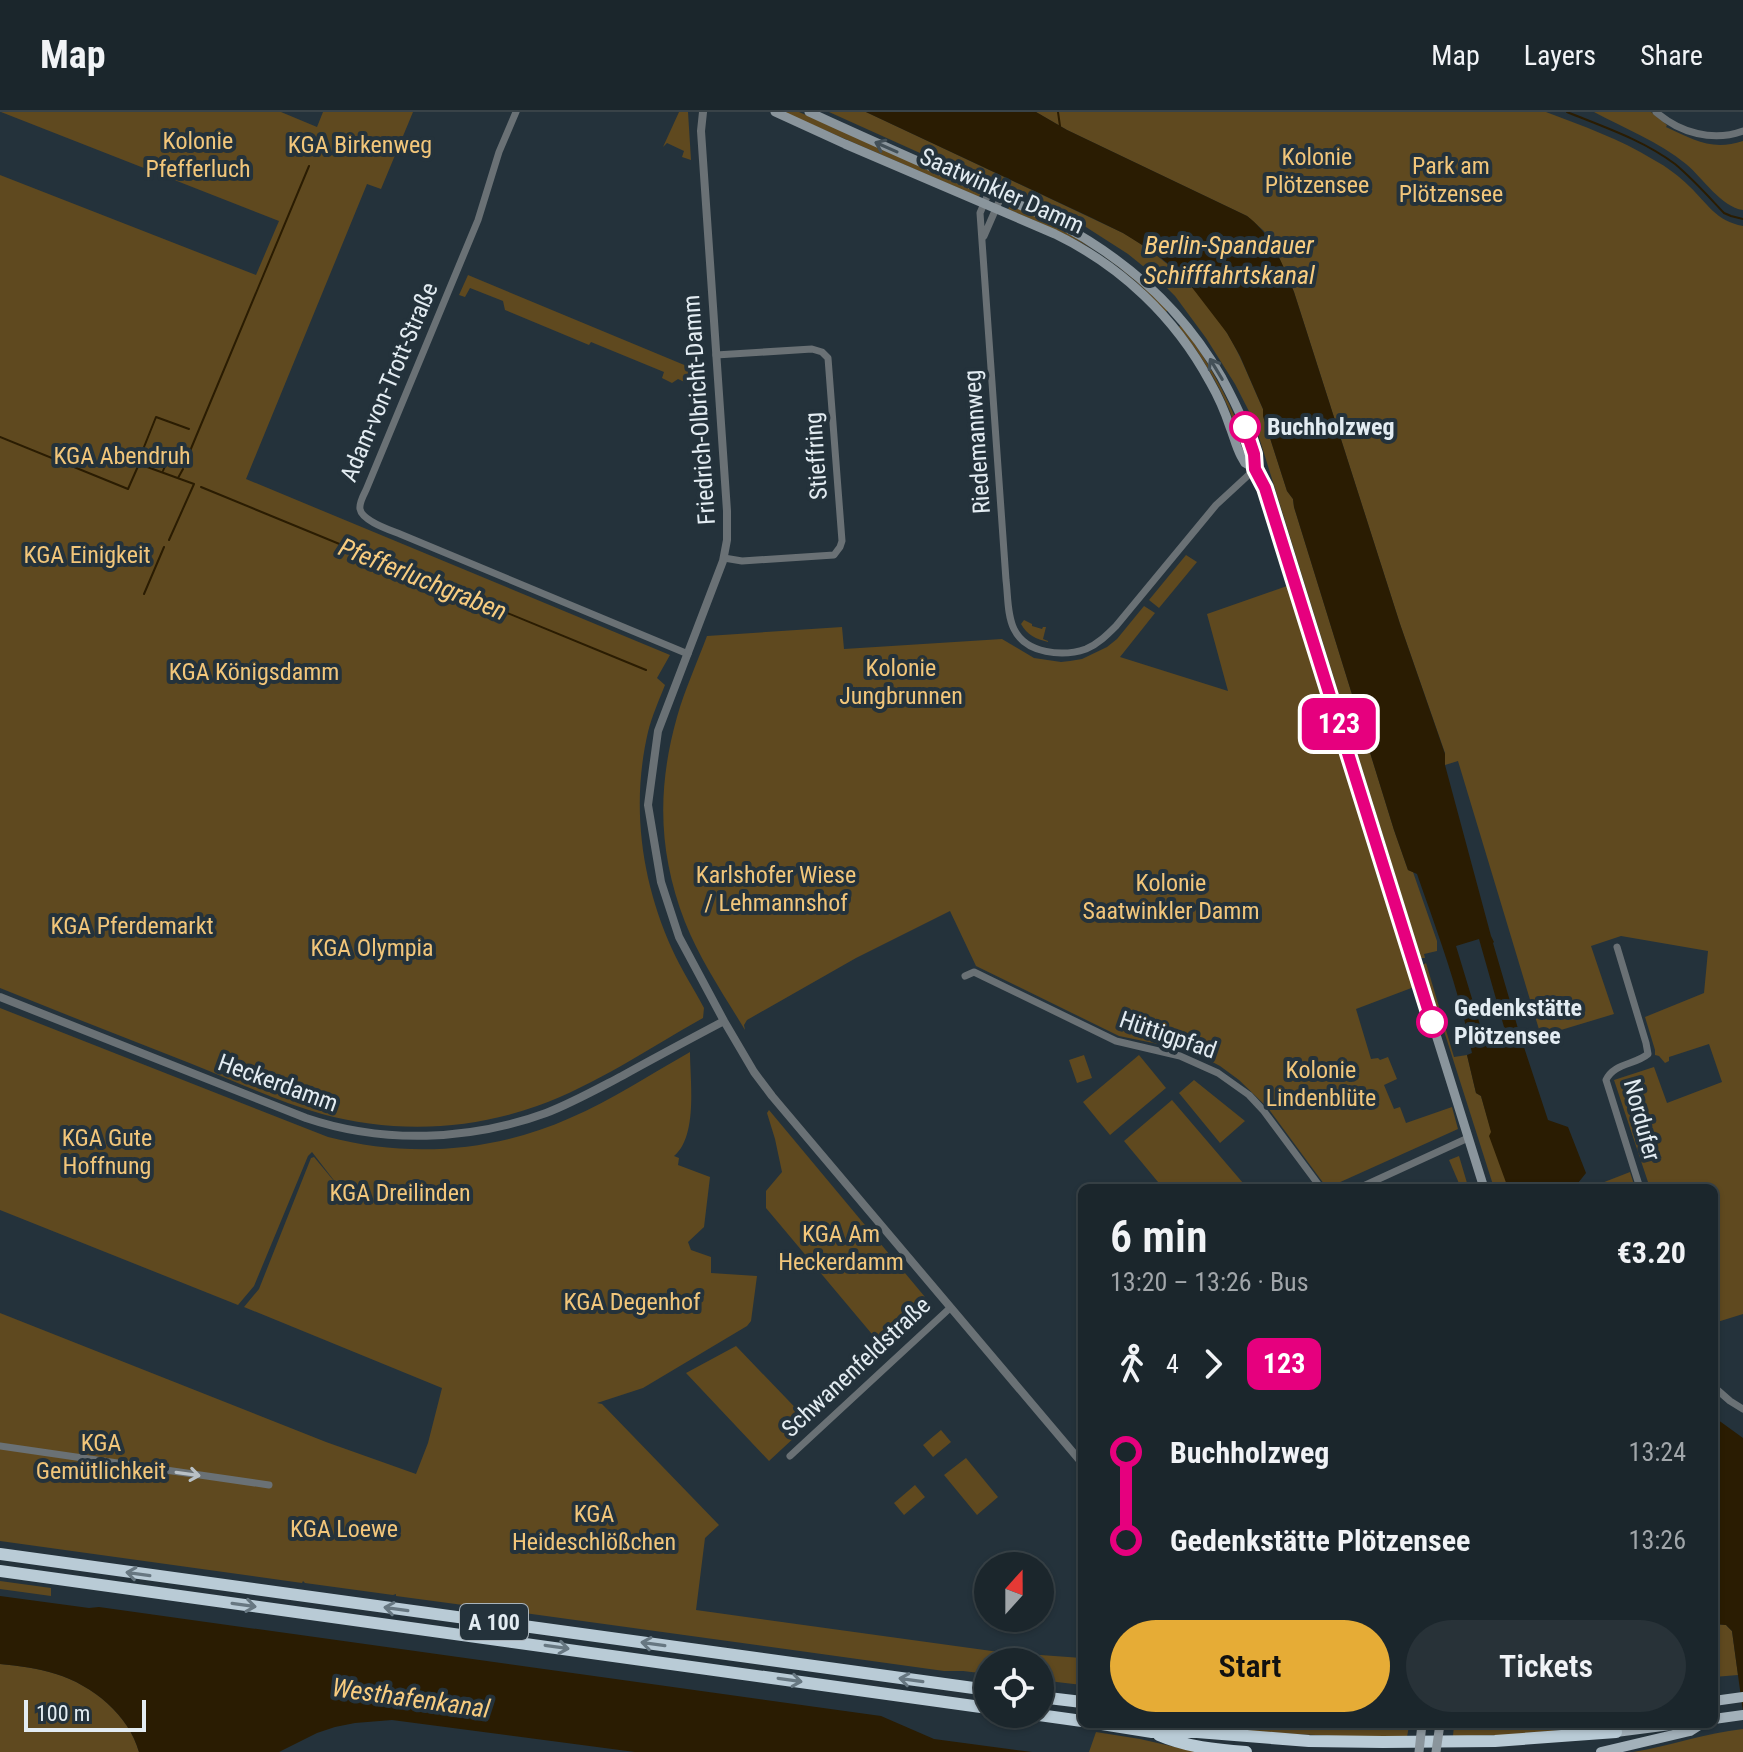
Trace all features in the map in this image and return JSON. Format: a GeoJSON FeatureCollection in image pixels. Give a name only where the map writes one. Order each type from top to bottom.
{"type":"FeatureCollection","features":[{"type":"Feature","properties":{"kind":"highway","name":"A 100"},"geometry":{"type":"LineString","coordinates":[[0,1554],[974,1688]]}},
{"type":"Feature","properties":{"kind":"highway","name":"A 100"},"geometry":{"type":"LineString","coordinates":[[0,1571],[974,1706]]}},
{"type":"Feature","properties":{"kind":"highway"},"geometry":{"type":"LineString","coordinates":[[1054,1699],[1078,1702]]}},
{"type":"Feature","properties":{"kind":"highway"},"geometry":{"type":"LineString","coordinates":[[1054,1717],[1078,1720]]}},
{"type":"Feature","properties":{"kind":"highway"},"geometry":{"type":"LineString","coordinates":[[1127,1728],[1309,1741],[1394,1742],[1495,1741],[1616,1732]]}},
{"type":"Feature","properties":{"kind":"highway"},"geometry":{"type":"LineString","coordinates":[[1152,1732],[1186,1745],[1246,1752]]}},
{"type":"Feature","properties":{"kind":"main road","name":"Saatwinkler Damm"},"geometry":{"type":"LineString","coordinates":[[775,112],[1055,234],[1113,269],[1150,301],[1196,358],[1217,396],[1241,456],[1245,463],[1255,469]]}},
{"type":"Feature","properties":{"kind":"main road","name":"Saatwinkler Damm"},"geometry":{"type":"LineString","coordinates":[[809,112],[1058,222],[1083,237],[1157,292],[1198,340],[1218,371],[1245,427],[1254,454],[1255,469],[1267,493],[1483,1184]]}},
{"type":"Feature","properties":{"kind":"main road"},"geometry":{"type":"LineString","coordinates":[[1718,1700],[1738,1697]]}},
{"type":"Feature","properties":{"kind":"main road"},"geometry":{"type":"LineString","coordinates":[[1718,1719],[1739,1716]]}},
{"type":"Feature","properties":{"kind":"main road"},"geometry":{"type":"LineString","coordinates":[[1419,1752],[1422,1728]]}},
{"type":"Feature","properties":{"kind":"main road"},"geometry":{"type":"LineString","coordinates":[[1436,1752],[1439,1728]]}},
{"type":"Feature","properties":{"kind":"main road"},"geometry":{"type":"LineString","coordinates":[[1616,1732],[1647,1728]]}},
{"type":"Feature","properties":{"kind":"main road"},"geometry":{"type":"LineString","coordinates":[[1601,1752],[1695,1728]]}},
{"type":"Feature","properties":{"kind":"street","name":"Adam-von-Trott-Straße"},"geometry":{"type":"LineString","coordinates":[[516,112],[499,152],[478,220],[361,502],[360,511],[369,520],[394,532],[688,654]]}},
{"type":"Feature","properties":{"kind":"street","name":"Friedrich-Olbricht-Damm"},"geometry":{"type":"LineString","coordinates":[[703,112],[701,142],[727,540],[724,558],[658,731],[648,805],[661,882],[687,953],[754,1072],[1078,1458]]}},
{"type":"Feature","properties":{"kind":"street"},"geometry":{"type":"LineString","coordinates":[[1656,112],[1674,125],[1708,136],[1727,136],[1743,131]]}},
{"type":"Feature","properties":{"kind":"street","name":"Riedemannweg"},"geometry":{"type":"LineString","coordinates":[[989,192],[980,213],[1009,609],[1014,629],[1022,639],[1044,651],[1065,653],[1086,649],[1101,641],[1216,505],[1255,469]]}},
{"type":"Feature","properties":{"kind":"street","name":"Riedemannweg"},"geometry":{"type":"LineString","coordinates":[[983,238],[1001,197]]}},
{"type":"Feature","properties":{"kind":"street","name":"Stieffring"},"geometry":{"type":"LineString","coordinates":[[716,355],[812,349],[828,358],[842,541],[834,555],[742,561],[724,558]]}},
{"type":"Feature","properties":{"kind":"street","name":"Nordufer"},"geometry":{"type":"LineString","coordinates":[[1617,947],[1648,1054],[1615,1069],[1606,1080],[1639,1184]]}},
{"type":"Feature","properties":{"kind":"street","name":"Hüttigpfad"},"geometry":{"type":"LineString","coordinates":[[965,976],[974,972],[1116,1041],[1180,1056],[1218,1073],[1249,1095],[1263,1110],[1318,1184]]}},
{"type":"Feature","properties":{"kind":"street","name":"Heckerdamm"},"geometry":{"type":"LineString","coordinates":[[0,997],[306,1118],[352,1130],[403,1135],[460,1134],[547,1113],[724,1021]]}},
{"type":"Feature","properties":{"kind":"street"},"geometry":{"type":"LineString","coordinates":[[1368,1184],[1468,1138]]}},
{"type":"Feature","properties":{"kind":"street","name":"Schwanenfeldstraße"},"geometry":{"type":"LineString","coordinates":[[790,1456],[950,1308]]}},
{"type":"Feature","properties":{"kind":"street"},"geometry":{"type":"LineString","coordinates":[[1718,1390],[1743,1409]]}},
{"type":"Feature","properties":{"kind":"street"},"geometry":{"type":"LineString","coordinates":[[0,1446],[269,1485]]}},
{"type":"Feature","properties":{"kind":"green space"},"geometry":{"type":"Polygon","coordinates":[[[1,112],[281,112],[317,127],[323,112],[413,112],[381,189],[367,184],[246,479],[670,655],[657,678],[665,685],[650,726],[643,759],[640,787],[642,842],[661,923],[704,1008],[703,1018],[601,1077],[537,1106],[457,1125],[403,1126],[349,1120],[289,1104],[0,988],[0,175],[256,275],[279,221],[1,112]]]}},
{"type":"Feature","properties":{"kind":"green space"},"geometry":{"type":"Polygon","coordinates":[[[679,112],[688,112],[691,160],[682,157],[684,151],[667,143],[663,147],[679,112]]]}},
{"type":"Feature","properties":{"kind":"green space"},"geometry":{"type":"Polygon","coordinates":[[[783,112],[799,112],[981,191],[979,197],[783,112]]]}},
{"type":"Feature","properties":{"kind":"green space"},"geometry":{"type":"Polygon","coordinates":[[[829,112],[866,112],[1123,233],[1175,271],[1218,319],[1240,357],[1263,409],[1394,830],[1408,870],[1413,872],[1437,941],[1437,951],[1424,954],[1425,958],[1421,958],[1254,421],[1206,338],[1175,296],[1154,275],[1128,254],[1061,211],[829,112]]]}},
{"type":"Feature","properties":{"kind":"green space"},"geometry":{"type":"Polygon","coordinates":[[[1036,112],[1546,112],[1641,152],[1681,179],[1719,216],[1743,226],[1743,1314],[1718,1322],[1718,1184],[1649,1184],[1614,1080],[1654,1067],[1667,1103],[1722,1082],[1709,1044],[1669,1057],[1665,1063],[1655,1055],[1645,1017],[1704,993],[1708,951],[1621,936],[1591,946],[1614,1014],[1541,1036],[1458,761],[1445,765],[1445,753],[1400,624],[1294,292],[1274,246],[1264,231],[1247,216],[1067,130],[1036,112]]]}},
{"type":"Feature","properties":{"kind":"green space"},"geometry":{"type":"Polygon","coordinates":[[[1594,112],[1651,112],[1666,127],[1703,143],[1722,145],[1743,141],[1743,210],[1727,204],[1676,156],[1594,112]]]}},
{"type":"Feature","properties":{"kind":"green space"},"geometry":{"type":"Polygon","coordinates":[[[1011,204],[1054,224],[1124,269],[1168,310],[1166,312],[1108,259],[1066,235],[1008,209],[1011,204]]]}},
{"type":"Feature","properties":{"kind":"green space"},"geometry":{"type":"Polygon","coordinates":[[[468,275],[706,374],[707,397],[692,391],[691,385],[678,379],[672,383],[662,378],[664,372],[505,310],[503,301],[470,288],[465,297],[459,295],[468,275]]]}},
{"type":"Feature","properties":{"kind":"green space"},"geometry":{"type":"Polygon","coordinates":[[[1181,325],[1221,388],[1250,457],[1247,458],[1244,452],[1219,387],[1179,327],[1181,325]]]}},
{"type":"Feature","properties":{"kind":"green space"},"geometry":{"type":"Polygon","coordinates":[[[1270,487],[1418,957],[1417,958],[1270,487]]]}},
{"type":"Feature","properties":{"kind":"green space"},"geometry":{"type":"Polygon","coordinates":[[[1186,555],[1197,562],[1159,608],[1149,600],[1186,555]]]}},
{"type":"Feature","properties":{"kind":"green space"},"geometry":{"type":"Polygon","coordinates":[[[1287,586],[1414,987],[1356,1009],[1371,1059],[1388,1057],[1397,1079],[1384,1085],[1394,1109],[1400,1107],[1406,1123],[1452,1107],[1458,1129],[1336,1184],[1324,1184],[1268,1108],[1220,1066],[1201,1056],[1119,1036],[976,966],[950,911],[856,958],[747,1020],[745,1030],[691,936],[676,896],[665,845],[664,795],[670,743],[707,636],[842,627],[844,649],[1002,639],[1034,658],[1061,662],[1082,659],[1107,647],[1144,606],[1155,613],[1120,657],[1228,691],[1207,614],[1287,586]]]}},
{"type":"Feature","properties":{"kind":"green space"},"geometry":{"type":"Polygon","coordinates":[[[1024,620],[1032,626],[1046,627],[1043,639],[1048,642],[1026,631],[1021,624],[1024,620]]]}},
{"type":"Feature","properties":{"kind":"green space"},"geometry":{"type":"Polygon","coordinates":[[[1426,963],[1454,1057],[1467,1055],[1476,1093],[1481,1096],[1507,1184],[1493,1184],[1423,965],[1426,963]]]}},
{"type":"Feature","properties":{"kind":"green space"},"geometry":{"type":"Polygon","coordinates":[[[0,1008],[328,1137],[389,1148],[451,1148],[512,1138],[541,1129],[601,1103],[690,1052],[690,1122],[682,1147],[674,1156],[679,1158],[678,1165],[710,1177],[704,1227],[688,1242],[691,1250],[711,1257],[711,1273],[757,1276],[751,1321],[643,1388],[597,1403],[602,1404],[719,1525],[705,1538],[696,1610],[974,1649],[974,1672],[944,1671],[0,1541],[0,1313],[326,1442],[416,1474],[428,1443],[442,1388],[244,1307],[259,1289],[311,1158],[314,1157],[343,1192],[312,1152],[254,1286],[238,1305],[0,1210],[0,1008]]]}},
{"type":"Feature","properties":{"kind":"green space"},"geometry":{"type":"Polygon","coordinates":[[[1084,1055],[1092,1078],[1077,1083],[1069,1060],[1084,1055]]]}},
{"type":"Feature","properties":{"kind":"green space"},"geometry":{"type":"Polygon","coordinates":[[[1139,1055],[1166,1088],[1110,1135],[1083,1102],[1139,1055]]]}},
{"type":"Feature","properties":{"kind":"green space"},"geometry":{"type":"Polygon","coordinates":[[[1194,1080],[1245,1121],[1220,1143],[1179,1093],[1194,1080]]]}},
{"type":"Feature","properties":{"kind":"green space"},"geometry":{"type":"Polygon","coordinates":[[[1172,1100],[1243,1183],[1160,1184],[1124,1141],[1172,1100]]]}},
{"type":"Feature","properties":{"kind":"green space","name":"KGA Am Heckerdamm"},"geometry":{"type":"Polygon","coordinates":[[[769,1110],[930,1303],[930,1312],[887,1352],[766,1208],[766,1191],[782,1172],[767,1113],[769,1110]]]}},
{"type":"Feature","properties":{"kind":"green space"},"geometry":{"type":"Polygon","coordinates":[[[1459,1156],[1467,1184],[1459,1184],[1449,1160],[1459,1156]]]}},
{"type":"Feature","properties":{"kind":"green space"},"geometry":{"type":"Polygon","coordinates":[[[1630,1172],[1634,1184],[1599,1184],[1630,1172]]]}},
{"type":"Feature","properties":{"kind":"green space"},"geometry":{"type":"Polygon","coordinates":[[[736,1346],[810,1423],[769,1461],[686,1373],[736,1346]]]}},
{"type":"Feature","properties":{"kind":"green space"},"geometry":{"type":"Polygon","coordinates":[[[941,1430],[951,1442],[933,1457],[923,1445],[941,1430]]]}},
{"type":"Feature","properties":{"kind":"green space"},"geometry":{"type":"Polygon","coordinates":[[[966,1458],[998,1497],[977,1515],[944,1475],[966,1458]]]}},
{"type":"Feature","properties":{"kind":"green space"},"geometry":{"type":"Polygon","coordinates":[[[915,1485],[925,1497],[904,1515],[894,1503],[915,1485]]]}},
{"type":"Feature","properties":{"kind":"green space"},"geometry":{"type":"Polygon","coordinates":[[[0,1581],[51,1588],[51,1596],[0,1589],[0,1581]]]}},
{"type":"Feature","properties":{"kind":"green space"},"geometry":{"type":"Polygon","coordinates":[[[1718,1624],[1726,1625],[1732,1631],[1738,1675],[1718,1677],[1718,1624]]]}},
{"type":"Feature","properties":{"kind":"green space"},"geometry":{"type":"Polygon","coordinates":[[[1054,1656],[1078,1658],[1078,1685],[1054,1682],[1054,1656]]]}},
{"type":"Feature","properties":{"kind":"green space"},"geometry":{"type":"Polygon","coordinates":[[[0,1664],[49,1672],[83,1686],[118,1714],[139,1752],[0,1752],[0,1664]]]}},
{"type":"Feature","properties":{"kind":"green space"},"geometry":{"type":"Polygon","coordinates":[[[1222,1728],[1409,1728],[1407,1737],[1222,1728]]]}},
{"type":"Feature","properties":{"kind":"green space"},"geometry":{"type":"Polygon","coordinates":[[[1454,1728],[1586,1728],[1505,1735],[1453,1736],[1454,1728]]]}},
{"type":"Feature","properties":{"kind":"green space"},"geometry":{"type":"Polygon","coordinates":[[[1743,1729],[1743,1752],[1633,1752],[1715,1733],[1743,1729]]]}},
{"type":"Feature","properties":{"kind":"green space"},"geometry":{"type":"Polygon","coordinates":[[[1096,1732],[1140,1739],[1197,1752],[1089,1752],[1096,1732]]]}},
{"type":"Feature","properties":{"kind":"water","name":"Berlin-Spandauer Schifffahrtskanal"},"geometry":{"type":"Polygon","coordinates":[[[866,112],[1036,112],[1067,130],[1247,216],[1270,241],[1294,292],[1445,754],[1445,765],[1491,936],[1548,1120],[1568,1127],[1586,1173],[1577,1184],[1507,1184],[1489,1136],[1491,1132],[1481,1096],[1476,1093],[1467,1055],[1472,1053],[1448,962],[1417,874],[1408,870],[1394,830],[1263,409],[1227,333],[1184,277],[1155,253],[1123,233],[866,112]],[[1479,939],[1456,946],[1487,1048],[1508,1041],[1479,939]]]}},
{"type":"Feature","properties":{"kind":"water"},"geometry":{"type":"Polygon","coordinates":[[[1718,1420],[1743,1438],[1743,1712],[1732,1631],[1726,1625],[1718,1624],[1718,1420]]]}},
{"type":"Feature","properties":{"kind":"water","name":"Westhafenkanal"},"geometry":{"type":"Polygon","coordinates":[[[0,1596],[99,1607],[881,1716],[934,1739],[1032,1752],[635,1752],[392,1720],[335,1727],[279,1752],[139,1752],[118,1714],[83,1686],[49,1672],[0,1664],[0,1596]]]}},
{"type":"Feature","properties":{"kind":"waterway"},"geometry":{"type":"LineString","coordinates":[[1058,112],[1060,126]]}},
{"type":"Feature","properties":{"kind":"waterway"},"geometry":{"type":"LineString","coordinates":[[1567,112],[1663,155],[1724,213],[1743,219]]}},
{"type":"Feature","properties":{"kind":"waterway"},"geometry":{"type":"LineString","coordinates":[[185,463],[309,166]]}},
{"type":"Feature","properties":{"kind":"waterway","name":"Pfefferluchgraben"},"geometry":{"type":"LineString","coordinates":[[144,447],[156,417],[189,429]]}},
{"type":"Feature","properties":{"kind":"waterway","name":"Pfefferluchgraben"},"geometry":{"type":"LineString","coordinates":[[0,437],[128,489],[139,464],[194,484],[169,540]]}},
{"type":"Feature","properties":{"kind":"waterway","name":"Pfefferluchgraben"},"geometry":{"type":"LineString","coordinates":[[170,455],[172,449]]}},
{"type":"Feature","properties":{"kind":"waterway","name":"Pfefferluchgraben"},"geometry":{"type":"LineString","coordinates":[[139,464],[142,454]]}},
{"type":"Feature","properties":{"kind":"waterway","name":"Pfefferluchgraben"},"geometry":{"type":"LineString","coordinates":[[163,471],[167,461]]}},
{"type":"Feature","properties":{"kind":"waterway"},"geometry":{"type":"LineString","coordinates":[[178,478],[183,469]]}},
{"type":"Feature","properties":{"kind":"waterway","name":"Pfefferluchgraben"},"geometry":{"type":"LineString","coordinates":[[201,487],[646,670]]}},
{"type":"Feature","properties":{"kind":"waterway","name":"Pfefferluchgraben"},"geometry":{"type":"LineString","coordinates":[[144,594],[164,547]]}},
{"type":"Feature","properties":{"kind":"bus line","name":"123"},"geometry":{"type":"LineString","coordinates":[[1245,427],[1254,454],[1255,469],[1265,488],[1432,1022]]}},
{"type":"Feature","properties":{"kind":"place","name":"Buchholzweg"},"geometry":{"type":"Point","coordinates":[1245,427]}},
{"type":"Feature","properties":{"kind":"place","name":"Gedenkstätte Plötzensee"},"geometry":{"type":"Point","coordinates":[1432,1022]}},
{"type":"Feature","properties":{"kind":"park label","name":"KGA Birkenweg"},"geometry":{"type":"Point","coordinates":[360,145]}},
{"type":"Feature","properties":{"kind":"park label","name":"Kolonie Pfefferluch"},"geometry":{"type":"Point","coordinates":[198,155]}},
{"type":"Feature","properties":{"kind":"park label","name":"Kolonie Plötzensee"},"geometry":{"type":"Point","coordinates":[1317,171]}},
{"type":"Feature","properties":{"kind":"park label","name":"Park am Plötzensee"},"geometry":{"type":"Point","coordinates":[1451,180]}},
{"type":"Feature","properties":{"kind":"park label","name":"KGA Abendruh"},"geometry":{"type":"Point","coordinates":[122,456]}},
{"type":"Feature","properties":{"kind":"park label","name":"KGA Einigkeit"},"geometry":{"type":"Point","coordinates":[87,555]}},
{"type":"Feature","properties":{"kind":"park label","name":"KGA Königsdamm"},"geometry":{"type":"Point","coordinates":[254,672]}},
{"type":"Feature","properties":{"kind":"park label","name":"Kolonie Jungbrunnen"},"geometry":{"type":"Point","coordinates":[901,682]}},
{"type":"Feature","properties":{"kind":"park label","name":"Karlshofer Wiese / Lehmannshof"},"geometry":{"type":"Point","coordinates":[776,889]}},
{"type":"Feature","properties":{"kind":"park label","name":"Kolonie Saatwinkler Damm"},"geometry":{"type":"Point","coordinates":[1171,897]}},
{"type":"Feature","properties":{"kind":"park label","name":"KGA Pferdemarkt"},"geometry":{"type":"Point","coordinates":[132,926]}},
{"type":"Feature","properties":{"kind":"park label","name":"KGA Olympia"},"geometry":{"type":"Point","coordinates":[372,948]}},
{"type":"Feature","properties":{"kind":"park label","name":"Kolonie Lindenblüte"},"geometry":{"type":"Point","coordinates":[1321,1084]}},
{"type":"Feature","properties":{"kind":"park label","name":"KGA Gute Hoffnung"},"geometry":{"type":"Point","coordinates":[107,1152]}},
{"type":"Feature","properties":{"kind":"park label","name":"KGA Dreilinden"},"geometry":{"type":"Point","coordinates":[400,1193]}},
{"type":"Feature","properties":{"kind":"park label","name":"KGA Degenhof"},"geometry":{"type":"Point","coordinates":[632,1302]}},
{"type":"Feature","properties":{"kind":"park label","name":"KGA Gemütlichkeit"},"geometry":{"type":"Point","coordinates":[101,1457]}},
{"type":"Feature","properties":{"kind":"park label","name":"KGA Heideschlößchen"},"geometry":{"type":"Point","coordinates":[594,1528]}},
{"type":"Feature","properties":{"kind":"park label","name":"KGA Loewe"},"geometry":{"type":"Point","coordinates":[344,1529]}}]}
